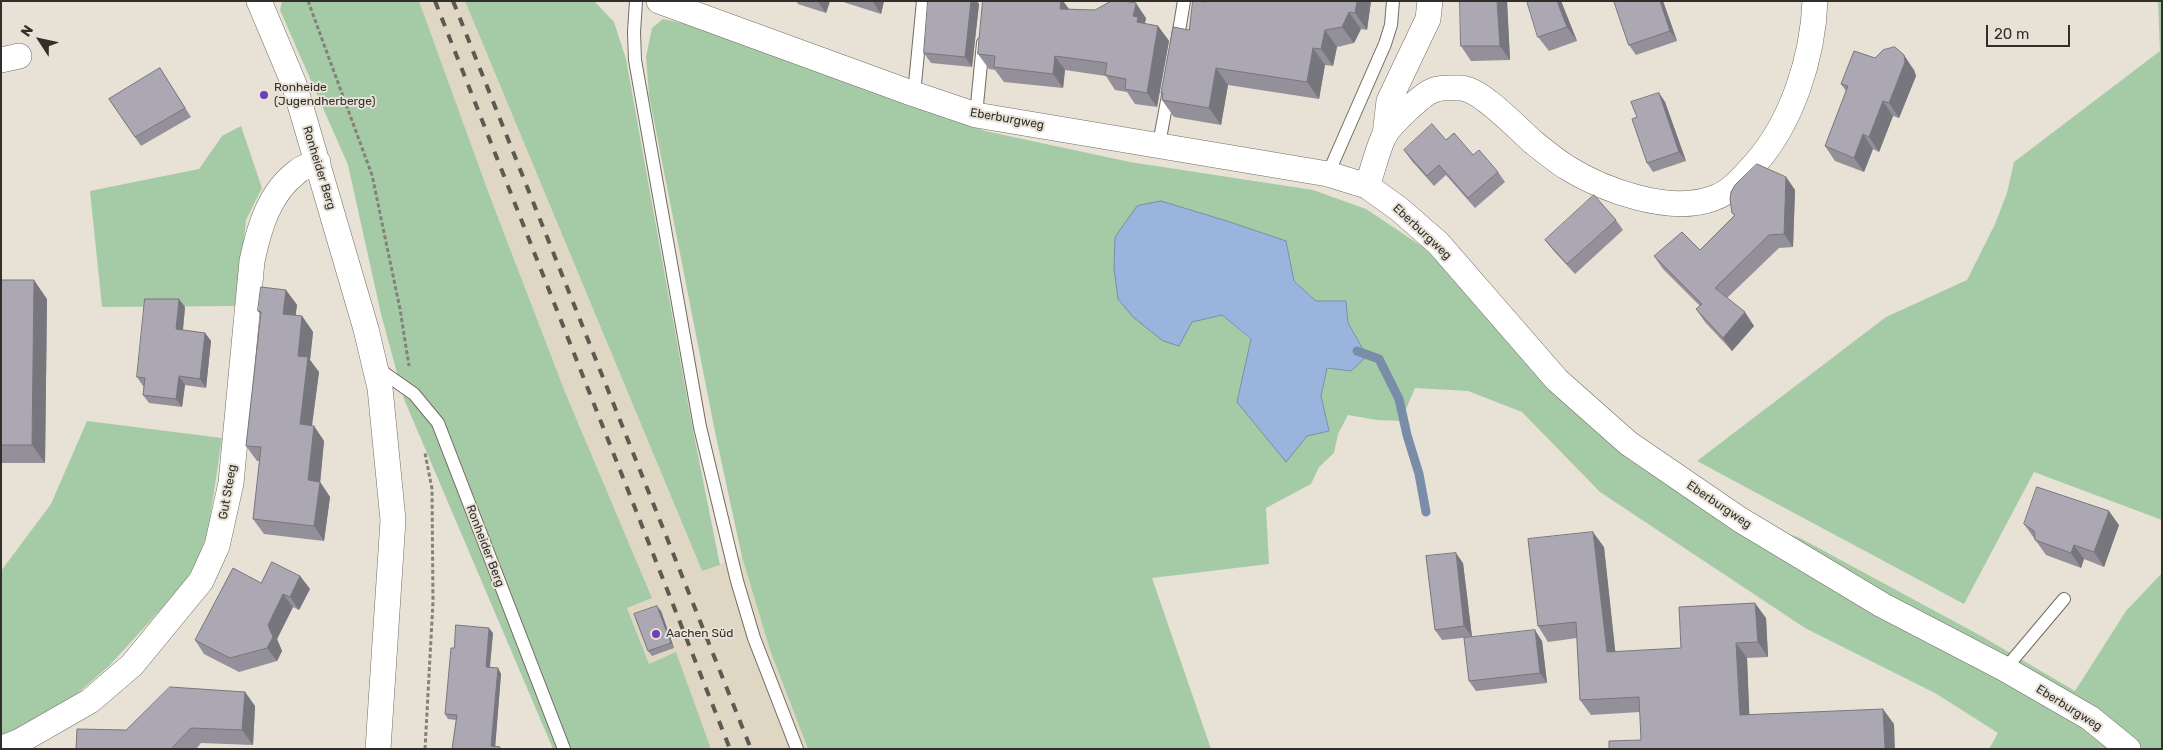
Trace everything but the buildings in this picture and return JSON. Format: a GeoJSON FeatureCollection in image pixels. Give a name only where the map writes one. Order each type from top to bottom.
{"type":"FeatureCollection","features":[{"type":"Feature","properties":{"kind":"street","name":"Ronheider Berg"},"geometry":{"type":"LineString","coordinates":[[259,1],[294,84],[318,162],[380,388],[393,520],[378,749]]}},
{"type":"Feature","properties":{"kind":"street","name":"Eberburgweg"},"geometry":{"type":"LineString","coordinates":[[659,1],[976,115],[1159,144],[1328,174],[1367,186],[1399,209],[1438,243],[1557,380],[1628,443],[1739,519],[1882,605],[2005,669],[2090,718],[2128,749]]}},
{"type":"Feature","properties":{"kind":"street"},"geometry":{"type":"LineString","coordinates":[[1367,186],[1385,135],[1389,101],[1428,19],[1430,1]]}},
{"type":"Feature","properties":{"kind":"street"},"geometry":{"type":"LineString","coordinates":[[1385,135],[1407,110],[1434,90],[1463,88],[1490,103],[1532,141],[1566,167],[1597,184],[1634,196],[1671,204],[1695,203],[1714,198],[1735,186],[1760,159],[1781,127],[1798,87],[1809,47],[1814,1]]}},
{"type":"Feature","properties":{"kind":"street","name":"Gut Steeg"},"geometry":{"type":"LineString","coordinates":[[1,749],[20,741],[90,701],[132,665],[201,581],[217,546],[231,483],[252,261],[260,227],[269,206],[297,171],[318,162]]}},
{"type":"Feature","properties":{"kind":"lane"},"geometry":{"type":"LineString","coordinates":[[636,1],[635,60],[700,427],[737,581],[754,638],[797,749]]}},
{"type":"Feature","properties":{"kind":"lane"},"geometry":{"type":"LineString","coordinates":[[914,94],[923,1]]}},
{"type":"Feature","properties":{"kind":"lane"},"geometry":{"type":"LineString","coordinates":[[1174,58],[1184,1]]}},
{"type":"Feature","properties":{"kind":"lane"},"geometry":{"type":"LineString","coordinates":[[1328,174],[1385,44],[1391,25],[1393,1]]}},
{"type":"Feature","properties":{"kind":"lane"},"geometry":{"type":"LineString","coordinates":[[976,115],[984,30]]}},
{"type":"Feature","properties":{"kind":"lane"},"geometry":{"type":"LineString","coordinates":[[1159,144],[1171,78]]}},
{"type":"Feature","properties":{"kind":"lane","name":"Ronheider Berg"},"geometry":{"type":"LineString","coordinates":[[375,367],[414,394],[438,423],[564,749]]}},
{"type":"Feature","properties":{"kind":"lane"},"geometry":{"type":"LineString","coordinates":[[2005,669],[2064,600]]}},
{"type":"Feature","properties":{"kind":"shaded area"},"geometry":{"type":"Polygon","coordinates":[[[419,1],[465,1],[701,570],[742,557],[770,650],[808,749],[711,749],[676,652],[649,665],[627,608],[652,598],[565,392],[489,194],[419,1]]]}},
{"type":"Feature","properties":{"kind":"green space"},"geometry":{"type":"Polygon","coordinates":[[[282,1],[419,1],[489,194],[565,392],[652,598],[627,608],[649,664],[676,652],[711,749],[553,749],[404,399],[381,314],[348,165],[280,10],[282,1]]]}},
{"type":"Feature","properties":{"kind":"green space"},"geometry":{"type":"Polygon","coordinates":[[[465,1],[594,1],[614,22],[626,59],[691,420],[720,565],[702,571],[465,1]]]}},
{"type":"Feature","properties":{"kind":"green space"},"geometry":{"type":"Polygon","coordinates":[[[2158,1],[2162,1],[2162,520],[2034,472],[1964,604],[1697,461],[1886,317],[1967,280],[1995,224],[2007,193],[2014,162],[2160,51],[2158,1]]]}},
{"type":"Feature","properties":{"kind":"green space"},"geometry":{"type":"Polygon","coordinates":[[[663,19],[705,28],[985,131],[1130,162],[1313,190],[1366,209],[1423,247],[1472,296],[1562,376],[1631,461],[1774,552],[1789,534],[1800,538],[1983,637],[2075,691],[2126,611],[2162,573],[2162,749],[1989,749],[1998,733],[1935,693],[1805,628],[1600,492],[1522,412],[1468,391],[1415,388],[1401,421],[1377,420],[1348,415],[1338,434],[1334,453],[1319,467],[1311,484],[1266,508],[1269,564],[1152,578],[1211,749],[808,749],[770,650],[742,557],[715,432],[649,95],[646,57],[652,28],[663,19]],[[1161,202],[1192,322],[1222,315],[1251,340],[1237,402],[1307,436],[1329,431],[1321,396],[1327,367],[1367,356],[1348,323],[1346,301],[1316,301],[1294,281],[1286,241],[1161,202]]]}},
{"type":"Feature","properties":{"kind":"green space"},"geometry":{"type":"Polygon","coordinates":[[[241,126],[262,188],[246,220],[237,306],[102,307],[90,191],[199,169],[222,136],[241,126]]]}},
{"type":"Feature","properties":{"kind":"green space"},"geometry":{"type":"Polygon","coordinates":[[[87,421],[222,438],[208,532],[197,561],[183,585],[109,666],[71,699],[1,738],[1,571],[51,504],[87,421]]]}},
{"type":"Feature","properties":{"kind":"water"},"geometry":{"type":"Polygon","coordinates":[[[1161,201],[1286,241],[1294,281],[1316,301],[1346,301],[1348,323],[1367,356],[1351,371],[1327,368],[1321,396],[1329,431],[1307,436],[1286,462],[1237,402],[1251,339],[1222,315],[1192,322],[1179,346],[1163,341],[1133,317],[1118,299],[1114,268],[1115,237],[1137,206],[1161,201]]]}},
{"type":"Feature","properties":{"kind":"waterway"},"geometry":{"type":"LineString","coordinates":[[1357,351],[1379,359],[1399,399],[1407,435],[1419,474],[1426,512]]}},
{"type":"Feature","properties":{"kind":"railway"},"geometry":{"type":"LineString","coordinates":[[435,1],[730,749]]}},
{"type":"Feature","properties":{"kind":"railway"},"geometry":{"type":"LineString","coordinates":[[453,1],[751,749]]}},
{"type":"Feature","properties":{"kind":"place","name":"Ronheide (Jugendherberge)"},"geometry":{"type":"Point","coordinates":[264,95]}},
{"type":"Feature","properties":{"kind":"place","name":"Aachen Süd"},"geometry":{"type":"Point","coordinates":[656,634]}}]}
